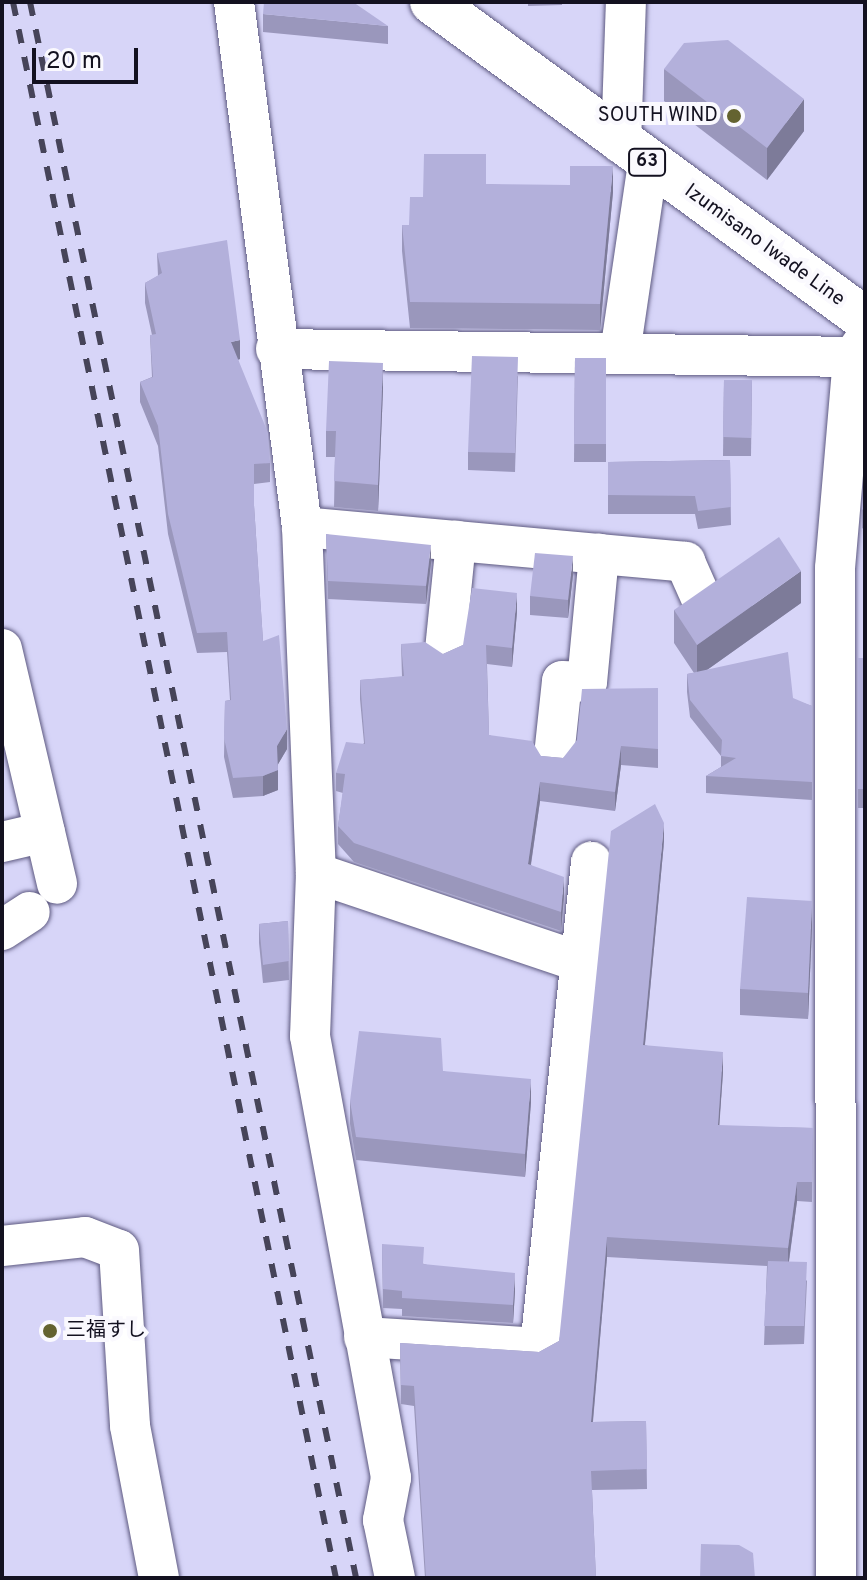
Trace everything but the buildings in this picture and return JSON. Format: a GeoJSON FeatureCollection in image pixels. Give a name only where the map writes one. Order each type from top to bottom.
{"type":"FeatureCollection","features":[{"type":"Feature","properties":{"kind":"main road","name":"Izumisano Iwade Line"},"geometry":{"type":"LineString","coordinates":[[432,2],[635,153],[861,339]]}},
{"type":"Feature","properties":{"kind":"street"},"geometry":{"type":"LineString","coordinates":[[234,2],[276,349],[302,527],[316,873],[310,1036],[391,1478],[383,1520],[395,1578]]}},
{"type":"Feature","properties":{"kind":"street"},"geometry":{"type":"LineString","coordinates":[[620,353],[635,153],[626,2]]}},
{"type":"Feature","properties":{"kind":"street"},"geometry":{"type":"LineString","coordinates":[[276,349],[620,353],[861,339],[835,568],[849,954],[836,1578]]}},
{"type":"Feature","properties":{"kind":"street"},"geometry":{"type":"LineString","coordinates":[[302,527],[685,562],[701,598]]}},
{"type":"Feature","properties":{"kind":"street"},"geometry":{"type":"LineString","coordinates":[[445,650],[456,541]]}},
{"type":"Feature","properties":{"kind":"street"},"geometry":{"type":"LineString","coordinates":[[554,756],[562,681],[587,682],[599,554]]}},
{"type":"Feature","properties":{"kind":"street"},"geometry":{"type":"LineString","coordinates":[[668,621],[736,573]]}},
{"type":"Feature","properties":{"kind":"street"},"geometry":{"type":"LineString","coordinates":[[2,649],[57,884]]}},
{"type":"Feature","properties":{"kind":"street"},"geometry":{"type":"LineString","coordinates":[[2,842],[45,832]]}},
{"type":"Feature","properties":{"kind":"street"},"geometry":{"type":"LineString","coordinates":[[364,1337],[540,1348],[591,862]]}},
{"type":"Feature","properties":{"kind":"street"},"geometry":{"type":"LineString","coordinates":[[316,873],[581,962]]}},
{"type":"Feature","properties":{"kind":"street"},"geometry":{"type":"LineString","coordinates":[[2,1246],[85,1237],[119,1250],[130,1426],[159,1578]]}},
{"type":"Feature","properties":{"kind":"railway"},"geometry":{"type":"LineString","coordinates":[[13,2],[336,1578]]}},
{"type":"Feature","properties":{"kind":"railway"},"geometry":{"type":"LineString","coordinates":[[30,2],[356,1578]]}},
{"type":"Feature","properties":{"kind":"place","name":"SOUTH WIND"},"geometry":{"type":"Point","coordinates":[734,116]}},
{"type":"Feature","properties":{"kind":"place","name":"三福すし"},"geometry":{"type":"Point","coordinates":[50,1331]}}]}
